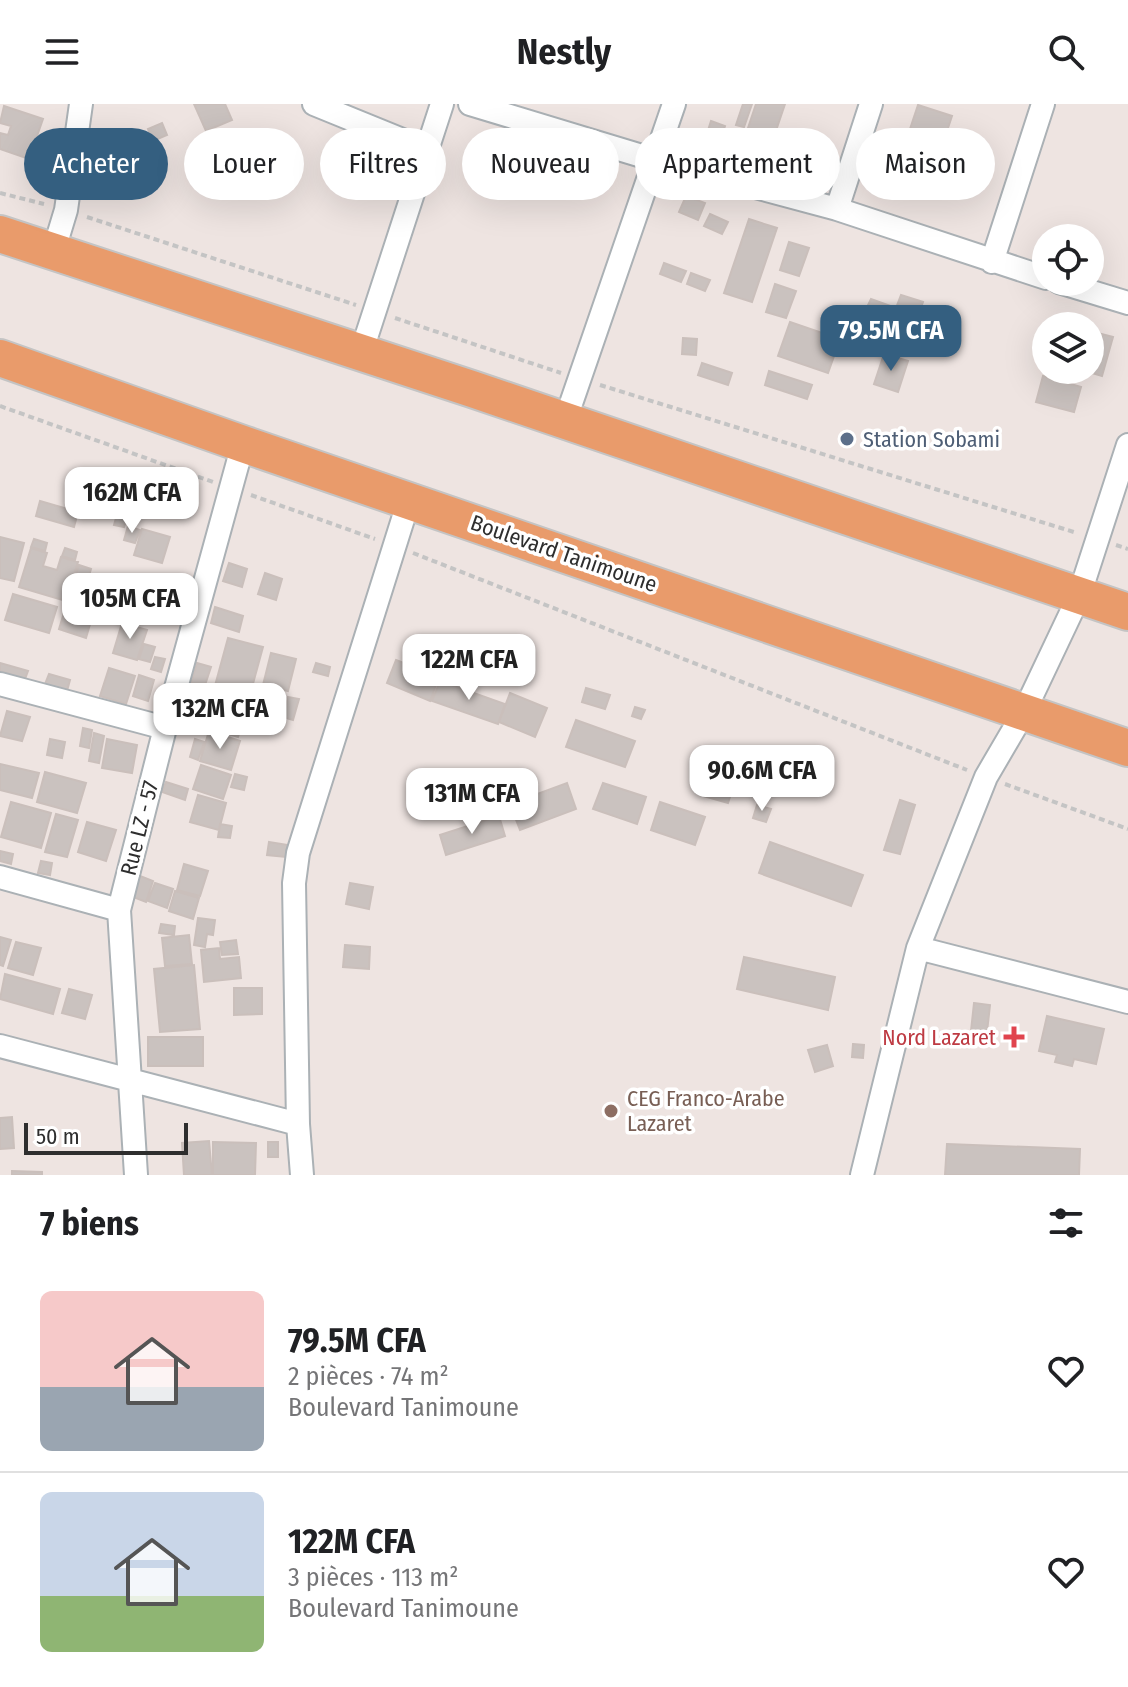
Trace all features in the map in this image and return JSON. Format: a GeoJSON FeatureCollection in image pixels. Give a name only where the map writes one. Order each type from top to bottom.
{"type":"FeatureCollection","features":[{"type":"Feature","properties":{"kind":"main road"},"geometry":{"type":"LineString","coordinates":[[0,234],[1128,612]]}},
{"type":"Feature","properties":{"kind":"main road","name":"Boulevard Tanimoune"},"geometry":{"type":"LineString","coordinates":[[0,358],[1128,748]]}},
{"type":"Feature","properties":{"kind":"street"},"geometry":{"type":"LineString","coordinates":[[53,253],[66,210],[81,104]]}},
{"type":"Feature","properties":{"kind":"street"},"geometry":{"type":"LineString","coordinates":[[314,104],[373,128]]}},
{"type":"Feature","properties":{"kind":"street"},"geometry":{"type":"LineString","coordinates":[[434,128],[442,104]]}},
{"type":"Feature","properties":{"kind":"street"},"geometry":{"type":"LineString","coordinates":[[470,104],[635,154]]}},
{"type":"Feature","properties":{"kind":"street"},"geometry":{"type":"LineString","coordinates":[[666,128],[674,104]]}},
{"type":"Feature","properties":{"kind":"street"},"geometry":{"type":"LineString","coordinates":[[837,209],[871,104]]}},
{"type":"Feature","properties":{"kind":"street"},"geometry":{"type":"LineString","coordinates":[[992,262],[1043,104]]}},
{"type":"Feature","properties":{"kind":"street"},"geometry":{"type":"LineString","coordinates":[[361,353],[411,200]]}},
{"type":"Feature","properties":{"kind":"street"},"geometry":{"type":"LineString","coordinates":[[565,421],[641,200]]}},
{"type":"Feature","properties":{"kind":"street"},"geometry":{"type":"LineString","coordinates":[[804,200],[1032,274]]}},
{"type":"Feature","properties":{"kind":"street"},"geometry":{"type":"LineString","coordinates":[[1104,296],[1128,303]]}},
{"type":"Feature","properties":{"kind":"street","name":"Rue LZ - 57"},"geometry":{"type":"LineString","coordinates":[[136,1175],[119,910],[243,444]]}},
{"type":"Feature","properties":{"kind":"street"},"geometry":{"type":"LineString","coordinates":[[862,1175],[918,948],[986,777],[1024,712],[1079,596],[1128,445]]}},
{"type":"Feature","properties":{"kind":"street"},"geometry":{"type":"LineString","coordinates":[[302,1175],[298,1124],[294,883],[298,853],[409,500]]}},
{"type":"Feature","properties":{"kind":"street"},"geometry":{"type":"LineString","coordinates":[[0,684],[165,728]]}},
{"type":"Feature","properties":{"kind":"street"},"geometry":{"type":"LineString","coordinates":[[0,877],[119,910]]}},
{"type":"Feature","properties":{"kind":"street"},"geometry":{"type":"LineString","coordinates":[[918,948],[1128,1002]]}},
{"type":"Feature","properties":{"kind":"street"},"geometry":{"type":"LineString","coordinates":[[0,1046],[298,1124]]}},
{"type":"Feature","properties":{"kind":"path"},"geometry":{"type":"LineString","coordinates":[[0,406],[394,545],[986,777],[1128,829]]}},
{"type":"Feature","properties":{"kind":"building"},"geometry":{"type":"Polygon","coordinates":[[[194,104],[225,104],[232,120],[205,128],[194,104]]]}},
{"type":"Feature","properties":{"kind":"building"},"geometry":{"type":"Polygon","coordinates":[[[743,104],[752,104],[744,127],[736,125],[743,104]]]}},
{"type":"Feature","properties":{"kind":"building"},"geometry":{"type":"Polygon","coordinates":[[[756,104],[785,104],[777,128],[748,128],[756,104]]]}},
{"type":"Feature","properties":{"kind":"building"},"geometry":{"type":"Polygon","coordinates":[[[918,105],[952,116],[948,128],[910,128],[918,105]]]}},
{"type":"Feature","properties":{"kind":"building"},"geometry":{"type":"Polygon","coordinates":[[[4,106],[43,119],[40,128],[24,128],[24,157],[0,149],[0,133],[8,135],[11,126],[0,123],[4,106]]]}},
{"type":"Feature","properties":{"kind":"building"},"geometry":{"type":"Polygon","coordinates":[[[711,121],[725,126],[724,128],[709,128],[711,121]]]}},
{"type":"Feature","properties":{"kind":"building"},"geometry":{"type":"Polygon","coordinates":[[[684,200],[705,203],[698,220],[679,212],[684,200]]]}},
{"type":"Feature","properties":{"kind":"building"},"geometry":{"type":"Polygon","coordinates":[[[710,214],[728,222],[722,234],[704,226],[710,214]]]}},
{"type":"Feature","properties":{"kind":"building"},"geometry":{"type":"Polygon","coordinates":[[[749,219],[777,228],[752,302],[724,293],[749,219]]]}},
{"type":"Feature","properties":{"kind":"building"},"geometry":{"type":"Polygon","coordinates":[[[789,242],[809,248],[799,276],[780,270],[789,242]]]}},
{"type":"Feature","properties":{"kind":"building"},"geometry":{"type":"Polygon","coordinates":[[[664,263],[686,271],[681,282],[660,274],[664,263]]]}},
{"type":"Feature","properties":{"kind":"building"},"geometry":{"type":"Polygon","coordinates":[[[691,273],[710,280],[705,291],[687,284],[691,273]]]}},
{"type":"Feature","properties":{"kind":"building"},"geometry":{"type":"Polygon","coordinates":[[[775,284],[796,291],[786,318],[766,312],[775,284]]]}},
{"type":"Feature","properties":{"kind":"building"},"geometry":{"type":"Polygon","coordinates":[[[901,295],[923,302],[906,350],[855,332],[871,299],[896,308],[901,295]]]}},
{"type":"Feature","properties":{"kind":"building"},"geometry":{"type":"Polygon","coordinates":[[[790,322],[840,339],[828,373],[778,356],[790,322]]]}},
{"type":"Feature","properties":{"kind":"building"},"geometry":{"type":"Polygon","coordinates":[[[1104,335],[1113,337],[1104,369],[1104,335]]]}},
{"type":"Feature","properties":{"kind":"building"},"geometry":{"type":"Polygon","coordinates":[[[683,338],[697,339],[696,355],[682,354],[683,338]]]}},
{"type":"Feature","properties":{"kind":"building"},"geometry":{"type":"Polygon","coordinates":[[[884,354],[908,361],[898,392],[874,384],[884,354]]]}},
{"type":"Feature","properties":{"kind":"building"},"geometry":{"type":"Polygon","coordinates":[[[702,363],[732,373],[728,385],[698,375],[702,363]]]}},
{"type":"Feature","properties":{"kind":"building"},"geometry":{"type":"Polygon","coordinates":[[[769,371],[812,385],[807,399],[765,385],[769,371]]]}},
{"type":"Feature","properties":{"kind":"building"},"geometry":{"type":"Polygon","coordinates":[[[1041,384],[1081,387],[1074,412],[1036,402],[1041,384]]]}},
{"type":"Feature","properties":{"kind":"building"},"geometry":{"type":"Polygon","coordinates":[[[40,501],[78,512],[74,527],[36,516],[40,501]]]}},
{"type":"Feature","properties":{"kind":"building"},"geometry":{"type":"Polygon","coordinates":[[[118,511],[128,514],[124,527],[114,525],[118,511]]]}},
{"type":"Feature","properties":{"kind":"building"},"geometry":{"type":"Polygon","coordinates":[[[128,526],[140,530],[135,543],[124,540],[128,526]]]}},
{"type":"Feature","properties":{"kind":"building"},"geometry":{"type":"Polygon","coordinates":[[[142,529],[170,537],[162,563],[134,555],[142,529]]]}},
{"type":"Feature","properties":{"kind":"building"},"geometry":{"type":"Polygon","coordinates":[[[0,537],[24,543],[14,581],[0,578],[0,537]]]}},
{"type":"Feature","properties":{"kind":"building"},"geometry":{"type":"Polygon","coordinates":[[[34,539],[47,543],[45,551],[31,547],[34,539]]]}},
{"type":"Feature","properties":{"kind":"building"},"geometry":{"type":"Polygon","coordinates":[[[31,548],[47,553],[43,566],[57,570],[61,557],[78,562],[66,601],[19,587],[31,548]]]}},
{"type":"Feature","properties":{"kind":"building"},"geometry":{"type":"Polygon","coordinates":[[[65,548],[77,552],[75,560],[62,556],[65,548]]]}},
{"type":"Feature","properties":{"kind":"building"},"geometry":{"type":"Polygon","coordinates":[[[229,563],[247,569],[242,587],[223,581],[229,563]]]}},
{"type":"Feature","properties":{"kind":"building"},"geometry":{"type":"Polygon","coordinates":[[[79,565],[91,569],[80,605],[68,602],[79,565]]]}},
{"type":"Feature","properties":{"kind":"building"},"geometry":{"type":"Polygon","coordinates":[[[265,573],[282,579],[276,600],[258,594],[265,573]]]}},
{"type":"Feature","properties":{"kind":"building"},"geometry":{"type":"Polygon","coordinates":[[[13,594],[57,607],[49,633],[5,620],[13,594]]]}},
{"type":"Feature","properties":{"kind":"building"},"geometry":{"type":"Polygon","coordinates":[[[148,605],[161,609],[157,622],[144,618],[148,605]]]}},
{"type":"Feature","properties":{"kind":"building"},"geometry":{"type":"Polygon","coordinates":[[[66,606],[93,614],[86,638],[59,629],[66,606]]]}},
{"type":"Feature","properties":{"kind":"building"},"geometry":{"type":"Polygon","coordinates":[[[215,607],[243,616],[239,632],[211,623],[215,607]]]}},
{"type":"Feature","properties":{"kind":"building"},"geometry":{"type":"Polygon","coordinates":[[[122,623],[147,630],[137,660],[113,653],[122,623]]]}},
{"type":"Feature","properties":{"kind":"building"},"geometry":{"type":"Polygon","coordinates":[[[228,638],[263,647],[248,702],[213,693],[228,638]]]}},
{"type":"Feature","properties":{"kind":"building"},"geometry":{"type":"Polygon","coordinates":[[[144,644],[155,647],[150,662],[139,659],[144,644]]]}},
{"type":"Feature","properties":{"kind":"building"},"geometry":{"type":"Polygon","coordinates":[[[491,652],[514,659],[506,683],[483,676],[491,652]]]}},
{"type":"Feature","properties":{"kind":"building"},"geometry":{"type":"Polygon","coordinates":[[[271,653],[296,659],[288,691],[263,685],[271,653]]]}},
{"type":"Feature","properties":{"kind":"building"},"geometry":{"type":"Polygon","coordinates":[[[155,657],[165,659],[161,672],[151,669],[155,657]]]}},
{"type":"Feature","properties":{"kind":"building"},"geometry":{"type":"Polygon","coordinates":[[[396,660],[439,677],[430,701],[387,683],[396,660]]]}},
{"type":"Feature","properties":{"kind":"building"},"geometry":{"type":"Polygon","coordinates":[[[0,663],[28,671],[25,679],[0,671],[0,663]]]}},
{"type":"Feature","properties":{"kind":"building"},"geometry":{"type":"Polygon","coordinates":[[[197,663],[211,667],[203,691],[190,687],[197,663]]]}},
{"type":"Feature","properties":{"kind":"building"},"geometry":{"type":"Polygon","coordinates":[[[316,663],[330,667],[328,676],[313,672],[316,663]]]}},
{"type":"Feature","properties":{"kind":"building"},"geometry":{"type":"Polygon","coordinates":[[[109,668],[135,676],[126,704],[100,696],[109,668]]]}},
{"type":"Feature","properties":{"kind":"building"},"geometry":{"type":"Polygon","coordinates":[[[49,674],[70,680],[67,691],[45,684],[49,674]]]}},
{"type":"Feature","properties":{"kind":"building"},"geometry":{"type":"Polygon","coordinates":[[[139,675],[154,680],[148,701],[133,696],[139,675]]]}},
{"type":"Feature","properties":{"kind":"building"},"geometry":{"type":"Polygon","coordinates":[[[440,681],[505,704],[498,724],[432,701],[440,681]]]}},
{"type":"Feature","properties":{"kind":"building"},"geometry":{"type":"Polygon","coordinates":[[[256,688],[284,697],[273,730],[245,721],[256,688]]]}},
{"type":"Feature","properties":{"kind":"building"},"geometry":{"type":"Polygon","coordinates":[[[586,688],[610,695],[605,709],[582,702],[586,688]]]}},
{"type":"Feature","properties":{"kind":"building"},"geometry":{"type":"Polygon","coordinates":[[[510,693],[547,708],[535,737],[499,722],[510,693]]]}},
{"type":"Feature","properties":{"kind":"building"},"geometry":{"type":"Polygon","coordinates":[[[288,697],[299,699],[293,720],[283,717],[288,697]]]}},
{"type":"Feature","properties":{"kind":"building"},"geometry":{"type":"Polygon","coordinates":[[[217,700],[247,710],[238,737],[208,727],[217,700]]]}},
{"type":"Feature","properties":{"kind":"building"},"geometry":{"type":"Polygon","coordinates":[[[635,707],[645,710],[641,719],[632,716],[635,707]]]}},
{"type":"Feature","properties":{"kind":"building"},"geometry":{"type":"Polygon","coordinates":[[[202,708],[212,710],[209,726],[199,724],[202,708]]]}},
{"type":"Feature","properties":{"kind":"building"},"geometry":{"type":"Polygon","coordinates":[[[7,711],[30,717],[22,741],[0,736],[7,711]]]}},
{"type":"Feature","properties":{"kind":"building"},"geometry":{"type":"Polygon","coordinates":[[[576,720],[635,741],[625,767],[566,747],[576,720]]]}},
{"type":"Feature","properties":{"kind":"building"},"geometry":{"type":"Polygon","coordinates":[[[83,728],[92,730],[89,748],[80,746],[83,728]]]}},
{"type":"Feature","properties":{"kind":"building"},"geometry":{"type":"Polygon","coordinates":[[[209,731],[240,741],[231,770],[200,761],[209,731]]]}},
{"type":"Feature","properties":{"kind":"building"},"geometry":{"type":"Polygon","coordinates":[[[94,733],[104,736],[99,763],[89,761],[94,733]]]}},
{"type":"Feature","properties":{"kind":"building"},"geometry":{"type":"Polygon","coordinates":[[[50,739],[65,742],[62,758],[47,755],[50,739]]]}},
{"type":"Feature","properties":{"kind":"building"},"geometry":{"type":"Polygon","coordinates":[[[107,739],[137,745],[132,773],[102,768],[107,739]]]}},
{"type":"Feature","properties":{"kind":"building"},"geometry":{"type":"Polygon","coordinates":[[[195,739],[204,742],[198,760],[190,757],[195,739]]]}},
{"type":"Feature","properties":{"kind":"building"},"geometry":{"type":"Polygon","coordinates":[[[705,756],[740,765],[737,776],[702,767],[705,756]]]}},
{"type":"Feature","properties":{"kind":"building"},"geometry":{"type":"Polygon","coordinates":[[[0,764],[39,773],[32,798],[0,790],[0,764]]]}},
{"type":"Feature","properties":{"kind":"building"},"geometry":{"type":"Polygon","coordinates":[[[201,765],[231,775],[223,799],[193,789],[201,765]]]}},
{"type":"Feature","properties":{"kind":"building"},"geometry":{"type":"Polygon","coordinates":[[[707,770],[736,778],[728,803],[700,795],[707,770]]]}},
{"type":"Feature","properties":{"kind":"building"},"geometry":{"type":"Polygon","coordinates":[[[45,772],[86,783],[77,813],[37,802],[45,772]]]}},
{"type":"Feature","properties":{"kind":"building"},"geometry":{"type":"Polygon","coordinates":[[[235,774],[247,777],[244,790],[231,787],[235,774]]]}},
{"type":"Feature","properties":{"kind":"building"},"geometry":{"type":"Polygon","coordinates":[[[166,782],[188,789],[185,800],[162,792],[166,782]]]}},
{"type":"Feature","properties":{"kind":"building"},"geometry":{"type":"Polygon","coordinates":[[[567,783],[576,809],[520,830],[510,804],[567,783]]]}},
{"type":"Feature","properties":{"kind":"building"},"geometry":{"type":"Polygon","coordinates":[[[603,783],[646,797],[637,824],[593,809],[603,783]]]}},
{"type":"Feature","properties":{"kind":"building"},"geometry":{"type":"Polygon","coordinates":[[[198,795],[226,803],[219,830],[190,822],[198,795]]]}},
{"type":"Feature","properties":{"kind":"building"},"geometry":{"type":"Polygon","coordinates":[[[900,800],[915,805],[900,854],[884,850],[900,800]]]}},
{"type":"Feature","properties":{"kind":"building"},"geometry":{"type":"Polygon","coordinates":[[[11,802],[51,813],[41,848],[1,837],[11,802]]]}},
{"type":"Feature","properties":{"kind":"building"},"geometry":{"type":"Polygon","coordinates":[[[660,802],[705,817],[695,845],[651,830],[660,802]]]}},
{"type":"Feature","properties":{"kind":"building"},"geometry":{"type":"Polygon","coordinates":[[[757,805],[771,809],[766,822],[753,818],[757,805]]]}},
{"type":"Feature","properties":{"kind":"building"},"geometry":{"type":"Polygon","coordinates":[[[56,814],[78,820],[67,857],[45,852],[56,814]]]}},
{"type":"Feature","properties":{"kind":"building"},"geometry":{"type":"Polygon","coordinates":[[[499,816],[505,836],[446,855],[440,835],[499,816]]]}},
{"type":"Feature","properties":{"kind":"building"},"geometry":{"type":"Polygon","coordinates":[[[87,822],[116,830],[106,861],[78,852],[87,822]]]}},
{"type":"Feature","properties":{"kind":"building"},"geometry":{"type":"Polygon","coordinates":[[[220,824],[232,826],[230,838],[218,837],[220,824]]]}},
{"type":"Feature","properties":{"kind":"building"},"geometry":{"type":"Polygon","coordinates":[[[269,842],[288,845],[286,857],[267,855],[269,842]]]}},
{"type":"Feature","properties":{"kind":"building"},"geometry":{"type":"Polygon","coordinates":[[[770,842],[863,875],[851,906],[759,873],[770,842]]]}},
{"type":"Feature","properties":{"kind":"building"},"geometry":{"type":"Polygon","coordinates":[[[0,851],[13,854],[11,864],[0,861],[0,851]]]}},
{"type":"Feature","properties":{"kind":"building"},"geometry":{"type":"Polygon","coordinates":[[[41,861],[52,863],[50,875],[38,873],[41,861]]]}},
{"type":"Feature","properties":{"kind":"building"},"geometry":{"type":"Polygon","coordinates":[[[184,864],[208,871],[200,896],[177,890],[184,864]]]}},
{"type":"Feature","properties":{"kind":"building"},"geometry":{"type":"Polygon","coordinates":[[[140,876],[153,881],[146,902],[133,897],[140,876]]]}},
{"type":"Feature","properties":{"kind":"building"},"geometry":{"type":"Polygon","coordinates":[[[155,883],[173,889],[167,908],[148,901],[155,883]]]}},
{"type":"Feature","properties":{"kind":"building"},"geometry":{"type":"Polygon","coordinates":[[[350,883],[373,887],[369,909],[346,904],[350,883]]]}},
{"type":"Feature","properties":{"kind":"building"},"geometry":{"type":"Polygon","coordinates":[[[175,891],[199,898],[193,919],[169,911],[175,891]]]}},
{"type":"Feature","properties":{"kind":"building"},"geometry":{"type":"Polygon","coordinates":[[[198,918],[215,920],[213,935],[207,934],[205,947],[194,945],[198,918]]]}},
{"type":"Feature","properties":{"kind":"building"},"geometry":{"type":"Polygon","coordinates":[[[161,924],[175,926],[174,935],[159,933],[161,924]]]}},
{"type":"Feature","properties":{"kind":"building"},"geometry":{"type":"Polygon","coordinates":[[[189,935],[192,964],[165,966],[162,938],[189,935]]]}},
{"type":"Feature","properties":{"kind":"building"},"geometry":{"type":"Polygon","coordinates":[[[0,937],[11,940],[3,966],[0,965],[0,937]]]}},
{"type":"Feature","properties":{"kind":"building"},"geometry":{"type":"Polygon","coordinates":[[[236,940],[238,954],[222,955],[220,942],[236,940]]]}},
{"type":"Feature","properties":{"kind":"building"},"geometry":{"type":"Polygon","coordinates":[[[16,942],[41,948],[33,975],[8,968],[16,942]]]}},
{"type":"Feature","properties":{"kind":"building"},"geometry":{"type":"Polygon","coordinates":[[[345,945],[370,947],[369,969],[343,967],[345,945]]]}},
{"type":"Feature","properties":{"kind":"building"},"geometry":{"type":"Polygon","coordinates":[[[219,948],[220,959],[239,957],[241,978],[204,982],[201,950],[219,948]]]}},
{"type":"Feature","properties":{"kind":"building"},"geometry":{"type":"Polygon","coordinates":[[[744,957],[835,977],[828,1010],[737,989],[744,957]]]}},
{"type":"Feature","properties":{"kind":"building"},"geometry":{"type":"Polygon","coordinates":[[[194,965],[200,1029],[160,1032],[154,969],[194,965]]]}},
{"type":"Feature","properties":{"kind":"building"},"geometry":{"type":"Polygon","coordinates":[[[5,974],[60,989],[53,1014],[0,999],[5,974]]]}},
{"type":"Feature","properties":{"kind":"building"},"geometry":{"type":"Polygon","coordinates":[[[234,988],[262,988],[262,1014],[234,1015],[234,988]]]}},
{"type":"Feature","properties":{"kind":"building"},"geometry":{"type":"Polygon","coordinates":[[[69,989],[92,995],[85,1019],[62,1013],[69,989]]]}},
{"type":"Feature","properties":{"kind":"building"},"geometry":{"type":"Polygon","coordinates":[[[974,1003],[990,1005],[987,1032],[971,1031],[974,1003]]]}},
{"type":"Feature","properties":{"kind":"building"},"geometry":{"type":"Polygon","coordinates":[[[1047,1016],[1104,1029],[1096,1064],[1074,1059],[1072,1066],[1055,1062],[1057,1055],[1039,1051],[1047,1016]]]}},
{"type":"Feature","properties":{"kind":"building"},"geometry":{"type":"Polygon","coordinates":[[[148,1037],[203,1037],[203,1066],[148,1066],[148,1037]]]}},
{"type":"Feature","properties":{"kind":"building"},"geometry":{"type":"Polygon","coordinates":[[[853,1044],[864,1045],[863,1058],[852,1057],[853,1044]]]}},
{"type":"Feature","properties":{"kind":"building"},"geometry":{"type":"Polygon","coordinates":[[[827,1045],[833,1066],[815,1072],[808,1050],[827,1045]]]}},
{"type":"Feature","properties":{"kind":"building"},"geometry":{"type":"Polygon","coordinates":[[[12,1117],[14,1148],[0,1149],[0,1118],[12,1117]]]}},
{"type":"Feature","properties":{"kind":"building"},"geometry":{"type":"Polygon","coordinates":[[[209,1141],[212,1175],[184,1175],[182,1143],[209,1141]]]}},
{"type":"Feature","properties":{"kind":"building"},"geometry":{"type":"Polygon","coordinates":[[[213,1142],[256,1143],[255,1175],[213,1175],[213,1142]]]}},
{"type":"Feature","properties":{"kind":"building"},"geometry":{"type":"Polygon","coordinates":[[[268,1142],[278,1142],[278,1157],[268,1157],[268,1142]]]}},
{"type":"Feature","properties":{"kind":"building"},"geometry":{"type":"Polygon","coordinates":[[[947,1144],[1080,1149],[1079,1175],[945,1175],[947,1144]]]}},
{"type":"Feature","properties":{"kind":"building"},"geometry":{"type":"Polygon","coordinates":[[[12,1171],[42,1172],[42,1175],[12,1175],[12,1171]]]}},
{"type":"Feature","properties":{"kind":"place","name":"Station Sobami"},"geometry":{"type":"Point","coordinates":[847,439]}},
{"type":"Feature","properties":{"kind":"place","name":"Nord Lazaret"},"geometry":{"type":"Point","coordinates":[1014,1037]}},
{"type":"Feature","properties":{"kind":"place","name":"CEG Franco-Arabe Lazaret"},"geometry":{"type":"Point","coordinates":[611,1111]}}]}
